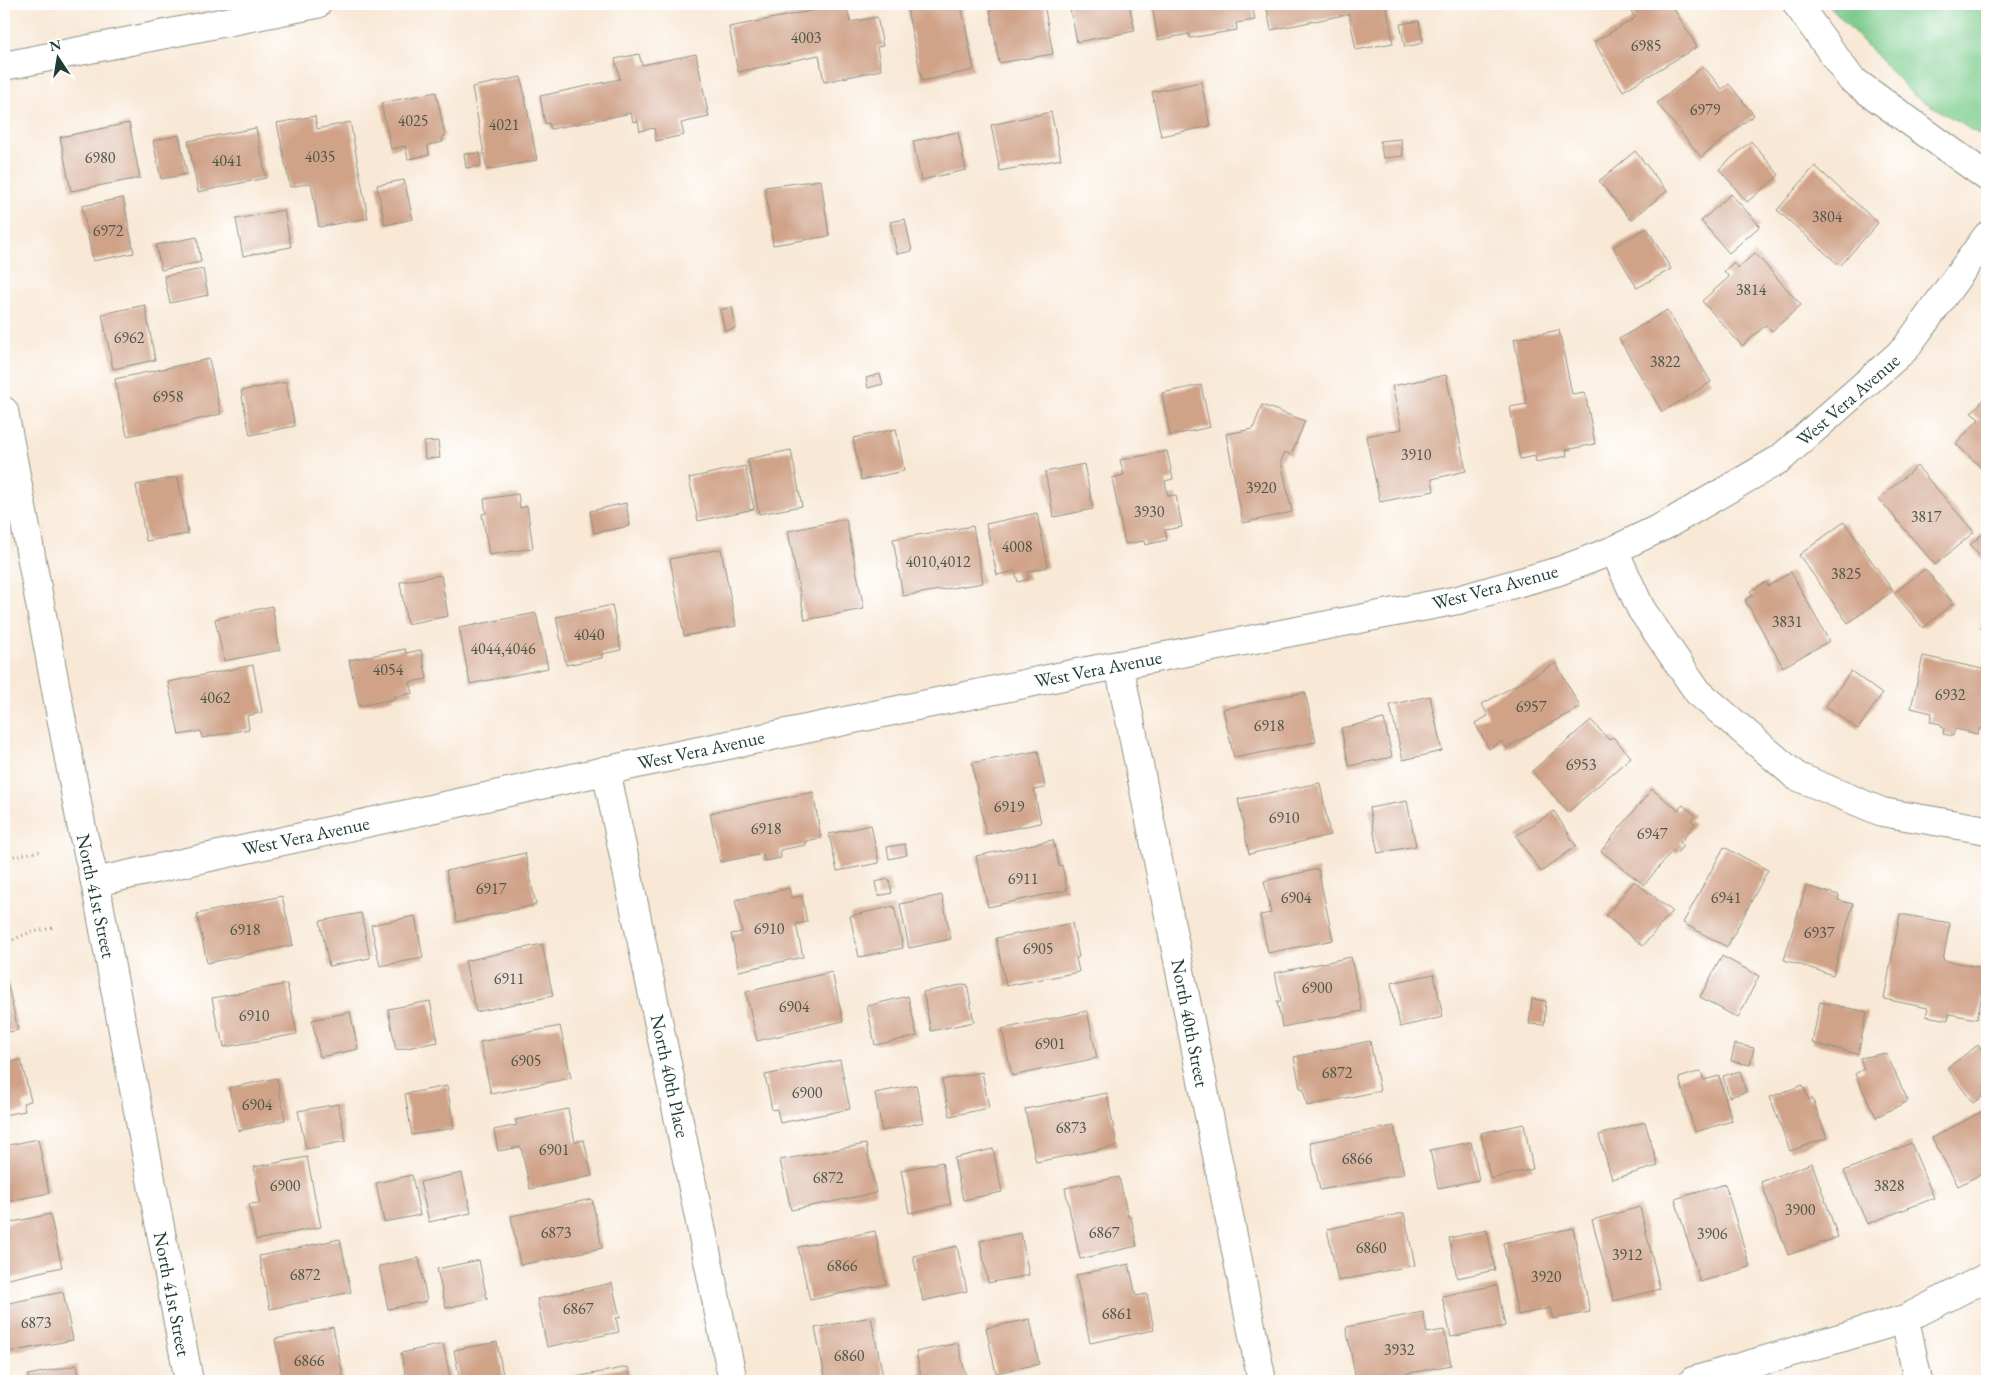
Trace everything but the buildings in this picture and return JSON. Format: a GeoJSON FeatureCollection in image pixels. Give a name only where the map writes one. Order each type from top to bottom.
{"type":"FeatureCollection","features":[{"type":"Feature","properties":{"kind":"street"},"geometry":{"type":"LineString","coordinates":[[4,66],[317,4]]}},
{"type":"Feature","properties":{"kind":"street"},"geometry":{"type":"LineString","coordinates":[[1797,4],[1851,79],[1987,178]]}},
{"type":"Feature","properties":{"kind":"street","name":"West Vera Avenue"},"geometry":{"type":"LineString","coordinates":[[95,882],[606,770],[1119,664],[1458,600],[1559,571],[1614,550],[1668,524],[1780,459],[1905,349],[1987,236]]}},
{"type":"Feature","properties":{"kind":"street","name":"North 41st Street"},"geometry":{"type":"LineString","coordinates":[[4,411],[82,829],[95,882],[189,1381]]}},
{"type":"Feature","properties":{"kind":"street"},"geometry":{"type":"LineString","coordinates":[[1614,550],[1641,609],[1698,692],[1796,776],[1882,812],[1987,830]]}},
{"type":"Feature","properties":{"kind":"street","name":"North 40th Street"},"geometry":{"type":"LineString","coordinates":[[1119,664],[1262,1381]]}},
{"type":"Feature","properties":{"kind":"street","name":"North 40th Place"},"geometry":{"type":"LineString","coordinates":[[606,770],[733,1381]]}},
{"type":"Feature","properties":{"kind":"street"},"geometry":{"type":"LineString","coordinates":[[1693,1381],[1905,1319],[1987,1277]]}},
{"type":"Feature","properties":{"kind":"street"},"geometry":{"type":"LineString","coordinates":[[1905,1319],[1918,1381]]}},
{"type":"Feature","properties":{"kind":"path"},"geometry":{"type":"LineString","coordinates":[[4,858],[41,851]]}},
{"type":"Feature","properties":{"kind":"path"},"geometry":{"type":"LineString","coordinates":[[4,944],[28,934],[56,927]]}},
{"type":"Feature","properties":{"kind":"green space"},"geometry":{"type":"Polygon","coordinates":[[[1828,4],[1987,4],[1987,139],[1913,95],[1828,4]]]}}]}
